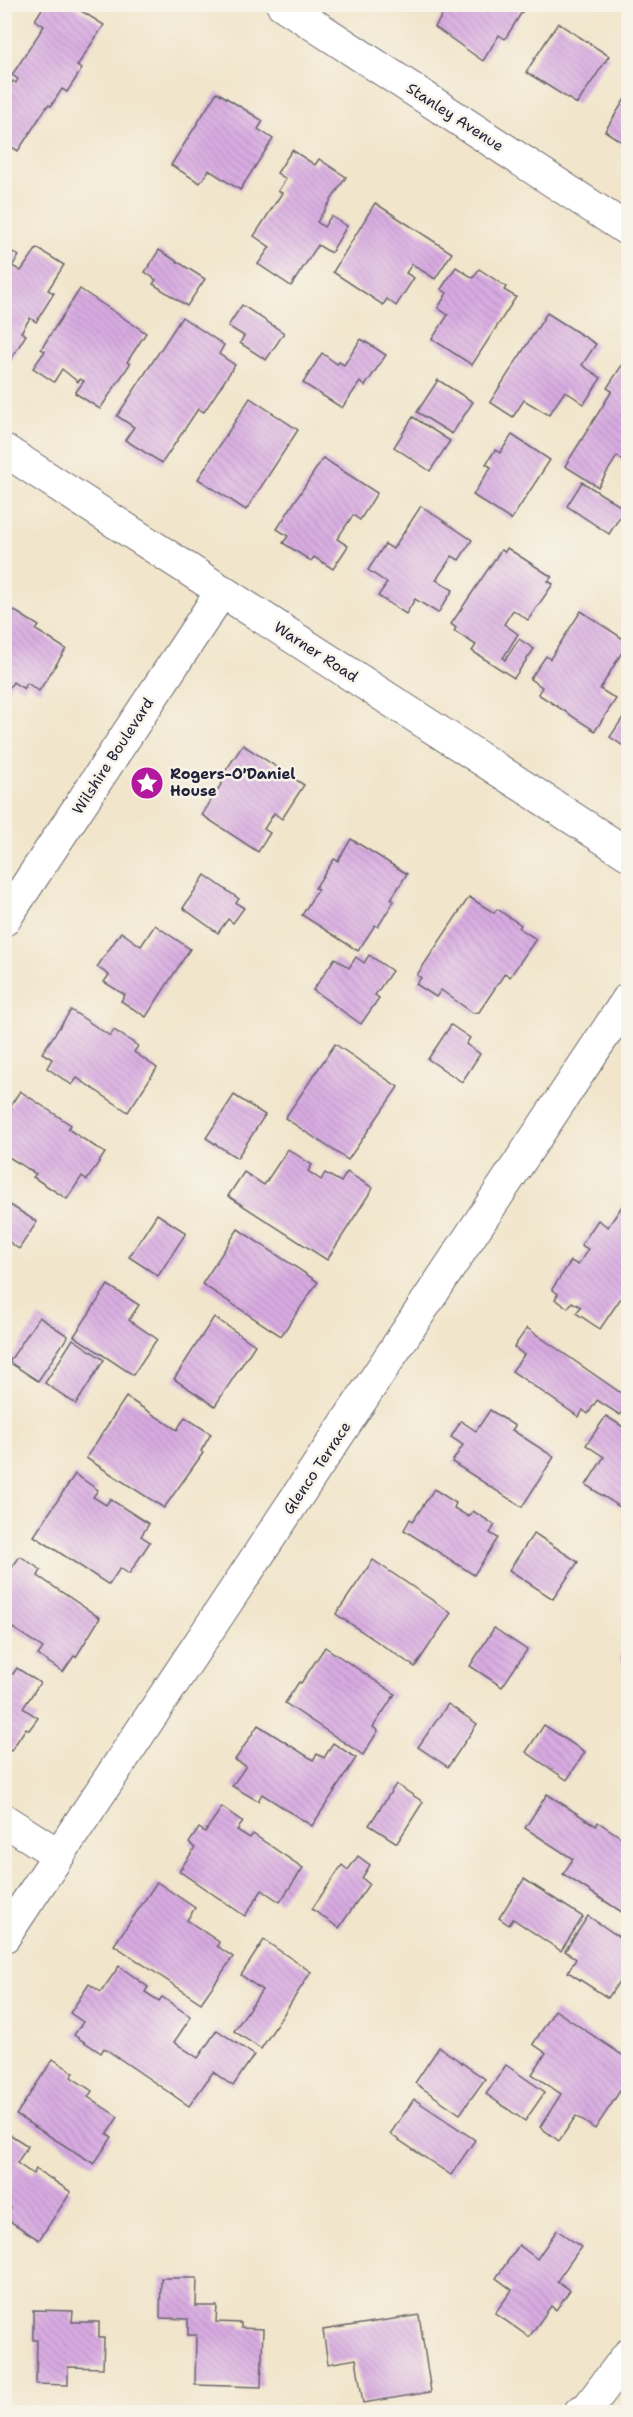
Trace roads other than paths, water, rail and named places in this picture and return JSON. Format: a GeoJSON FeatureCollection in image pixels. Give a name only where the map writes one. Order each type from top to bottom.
{"type":"FeatureCollection","features":[{"type":"Feature","properties":{"kind":"street","name":"Stanley Avenue"},"geometry":{"type":"LineString","coordinates":[[282,4],[628,230]]}},
{"type":"Feature","properties":{"kind":"street","name":"Warner Road"},"geometry":{"type":"LineString","coordinates":[[4,450],[628,854]]}},
{"type":"Feature","properties":{"kind":"street","name":"Wilshire Boulevard"},"geometry":{"type":"LineString","coordinates":[[4,920],[222,591]]}},
{"type":"Feature","properties":{"kind":"street","name":"Glenco Terrace"},"geometry":{"type":"LineString","coordinates":[[4,1937],[628,999]]}},
{"type":"Feature","properties":{"kind":"street"},"geometry":{"type":"LineString","coordinates":[[4,1820],[59,1855]]}},
{"type":"Feature","properties":{"kind":"street"},"geometry":{"type":"LineString","coordinates":[[580,2412],[588,2408],[628,2355]]}},
{"type":"Feature","properties":{"kind":"place","name":"Rogers-O'Daniel House"},"geometry":{"type":"Point","coordinates":[147,783]}}]}
